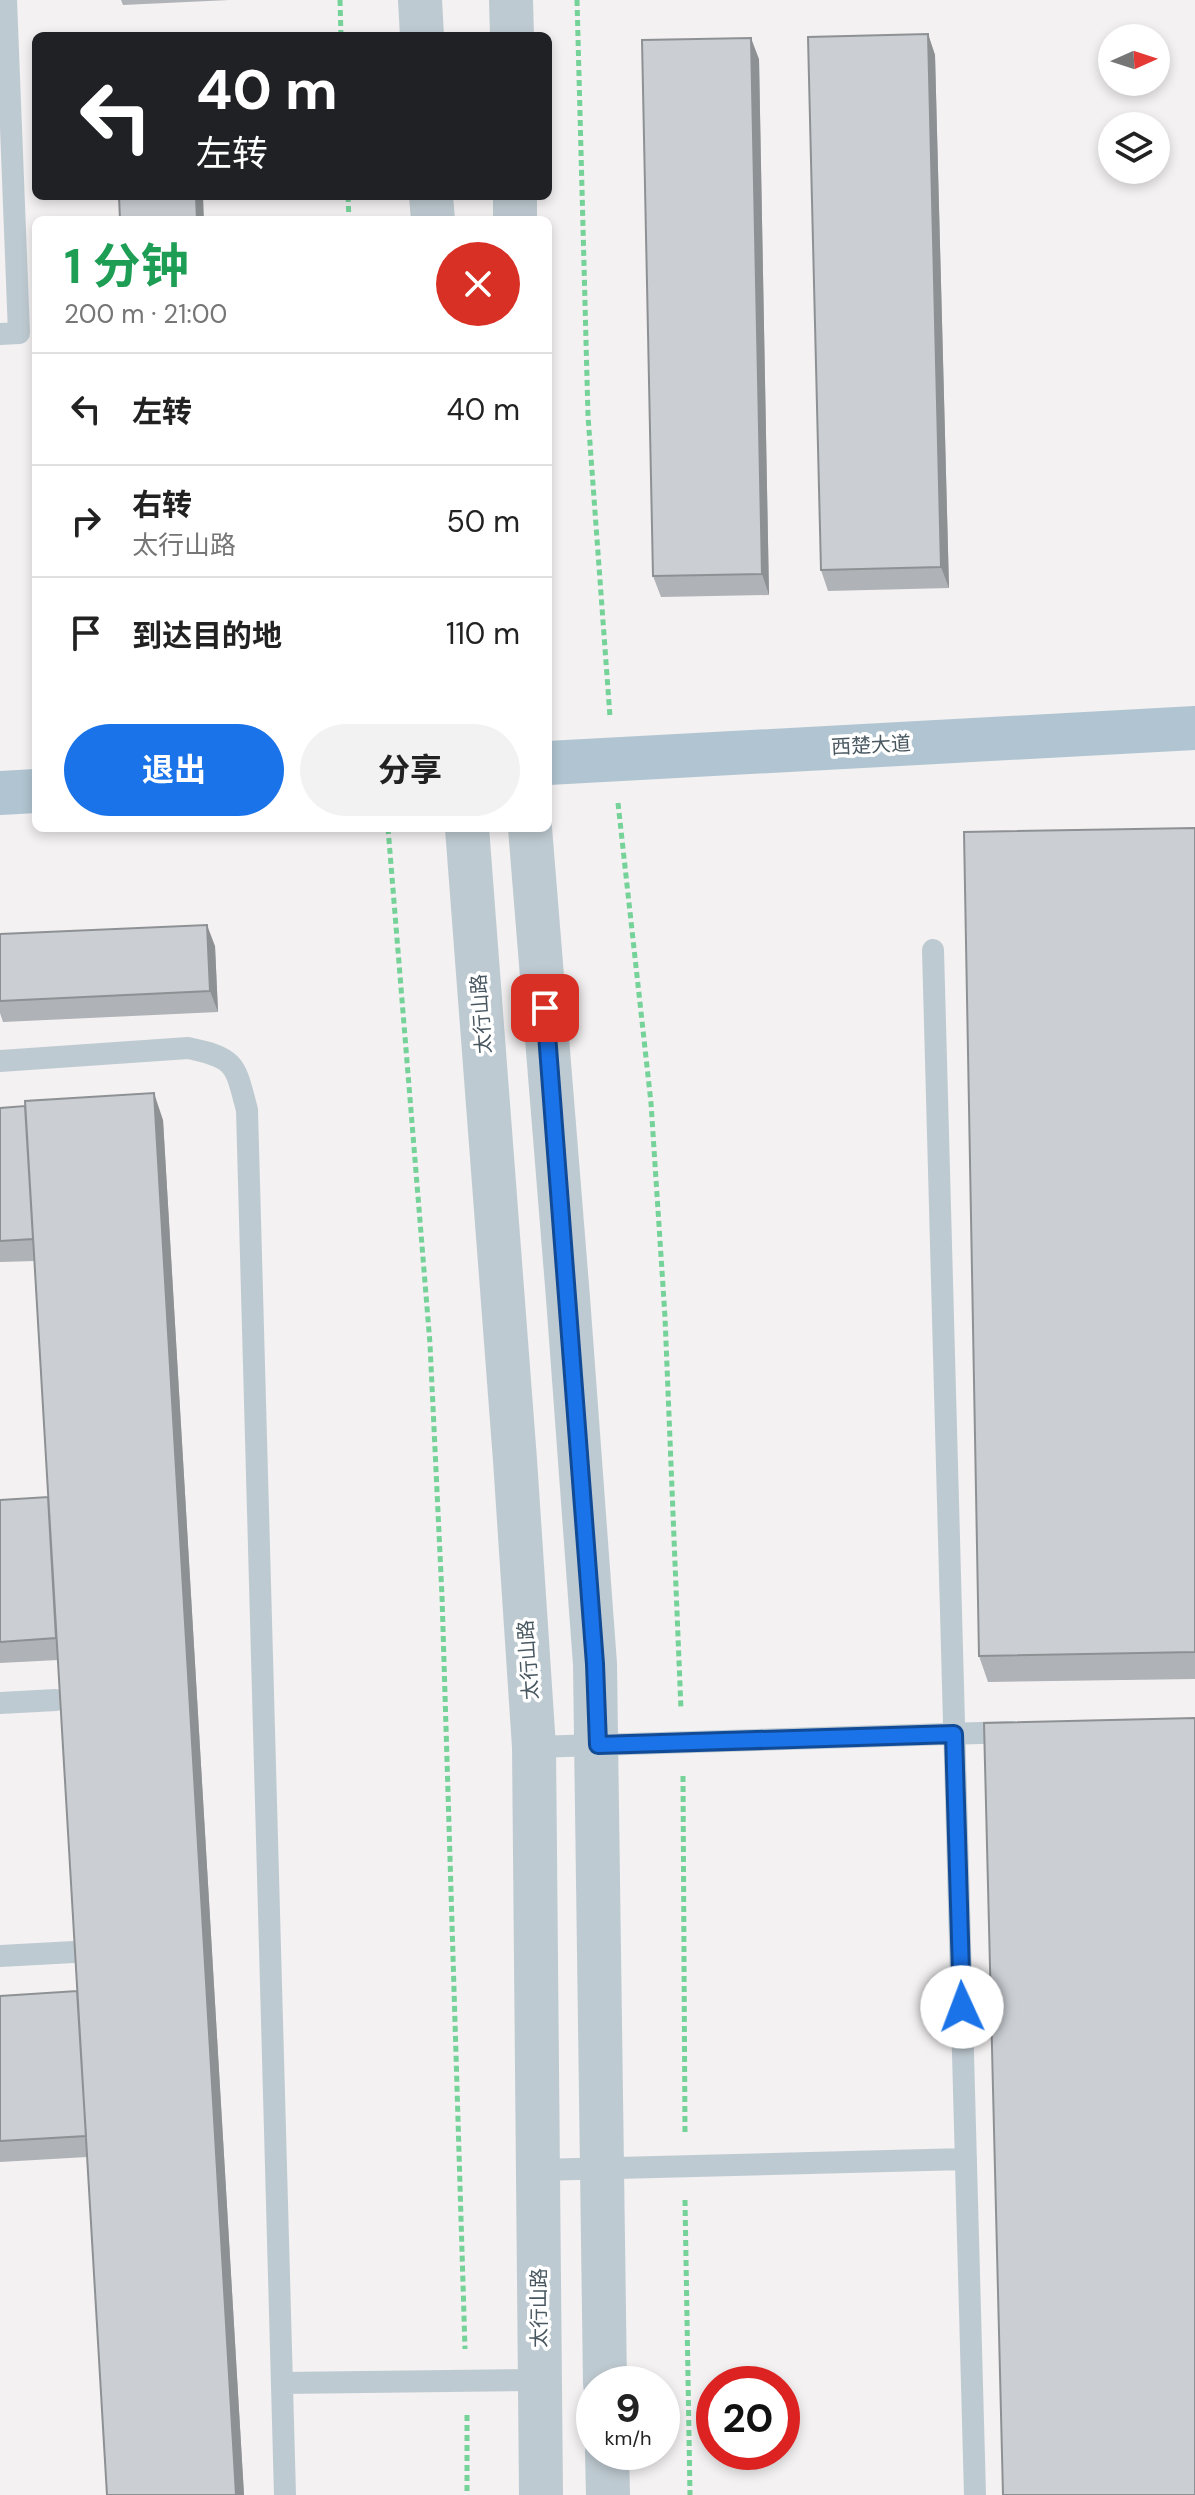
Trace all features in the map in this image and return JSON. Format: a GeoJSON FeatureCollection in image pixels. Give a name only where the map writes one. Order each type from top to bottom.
{"type":"FeatureCollection","features":[{"type":"Feature","properties":{"kind":"main road","name":"西楚大道"},"geometry":{"type":"LineString","coordinates":[[552,763],[1195,728]]}},
{"type":"Feature","properties":{"kind":"main road"},"geometry":{"type":"LineString","coordinates":[[0,793],[32,791]]}},
{"type":"Feature","properties":{"kind":"street"},"geometry":{"type":"LineString","coordinates":[[420,0],[422,32]]}},
{"type":"Feature","properties":{"kind":"street"},"geometry":{"type":"LineString","coordinates":[[511,0],[512,32]]}},
{"type":"Feature","properties":{"kind":"street","name":"太行山路"},"geometry":{"type":"LineString","coordinates":[[467,832],[534,1747],[541,2495]]}},
{"type":"Feature","properties":{"kind":"street"},"geometry":{"type":"LineString","coordinates":[[530,832],[595,1664],[605,2366]]}},
{"type":"Feature","properties":{"kind":"street"},"geometry":{"type":"LineString","coordinates":[[607,2470],[608,2495]]}},
{"type":"Feature","properties":{"kind":"lane"},"geometry":{"type":"LineString","coordinates":[[0,334],[19,333],[6,0]]}},
{"type":"Feature","properties":{"kind":"lane"},"geometry":{"type":"LineString","coordinates":[[933,950],[975,2495]]}},
{"type":"Feature","properties":{"kind":"lane"},"geometry":{"type":"LineString","coordinates":[[0,1061],[188,1048],[215,1053],[236,1069],[247,1110],[285,2495]]}},
{"type":"Feature","properties":{"kind":"lane"},"geometry":{"type":"LineString","coordinates":[[0,1703],[56,1700]]}},
{"type":"Feature","properties":{"kind":"lane"},"geometry":{"type":"LineString","coordinates":[[534,1747],[1030,1731]]}},
{"type":"Feature","properties":{"kind":"lane"},"geometry":{"type":"LineString","coordinates":[[0,1956],[74,1952]]}},
{"type":"Feature","properties":{"kind":"lane"},"geometry":{"type":"LineString","coordinates":[[538,2170],[966,2159]]}},
{"type":"Feature","properties":{"kind":"lane"},"geometry":{"type":"LineString","coordinates":[[282,2383],[540,2380]]}},
{"type":"Feature","properties":{"kind":"path"},"geometry":{"type":"LineString","coordinates":[[340,0],[341,32]]}},
{"type":"Feature","properties":{"kind":"path"},"geometry":{"type":"LineString","coordinates":[[577,0],[588,416],[613,760],[651,1103],[665,1317],[683,1742],[690,2495]]}},
{"type":"Feature","properties":{"kind":"path"},"geometry":{"type":"LineString","coordinates":[[388,832],[431,1376],[443,1612],[467,2495]]}},
{"type":"Feature","properties":{"kind":"building"},"geometry":{"type":"Polygon","coordinates":[[[928,34],[941,567],[821,570],[808,37],[928,34]]]}},
{"type":"Feature","properties":{"kind":"building"},"geometry":{"type":"Polygon","coordinates":[[[751,38],[762,574],[653,576],[642,40],[751,38]]]}},
{"type":"Feature","properties":{"kind":"building"},"geometry":{"type":"Polygon","coordinates":[[[119,200],[196,200],[197,216],[120,216],[119,200]]]}},
{"type":"Feature","properties":{"kind":"building"},"geometry":{"type":"Polygon","coordinates":[[[1195,828],[1195,1652],[979,1656],[964,832],[1195,828]]]}},
{"type":"Feature","properties":{"kind":"building"},"geometry":{"type":"Polygon","coordinates":[[[207,925],[210,991],[0,1001],[0,934],[207,925]]]}},
{"type":"Feature","properties":{"kind":"building"},"geometry":{"type":"Polygon","coordinates":[[[154,1093],[236,2495],[107,2495],[25,1101],[154,1093]]]}},
{"type":"Feature","properties":{"kind":"building"},"geometry":{"type":"Polygon","coordinates":[[[25,1106],[33,1239],[0,1241],[0,1108],[25,1106]]]}},
{"type":"Feature","properties":{"kind":"building"},"geometry":{"type":"Polygon","coordinates":[[[48,1497],[56,1638],[0,1642],[0,1500],[48,1497]]]}},
{"type":"Feature","properties":{"kind":"building"},"geometry":{"type":"Polygon","coordinates":[[[1195,1718],[1195,2495],[1003,2495],[984,1723],[1195,1718]]]}},
{"type":"Feature","properties":{"kind":"building"},"geometry":{"type":"Polygon","coordinates":[[[77,1991],[86,2136],[0,2141],[0,1996],[77,1991]]]}},
{"type":"Feature","properties":{"kind":"route"},"geometry":{"type":"LineString","coordinates":[[545,1008],[595,1664],[598,1745],[954,1734],[962,2007]]}}]}
